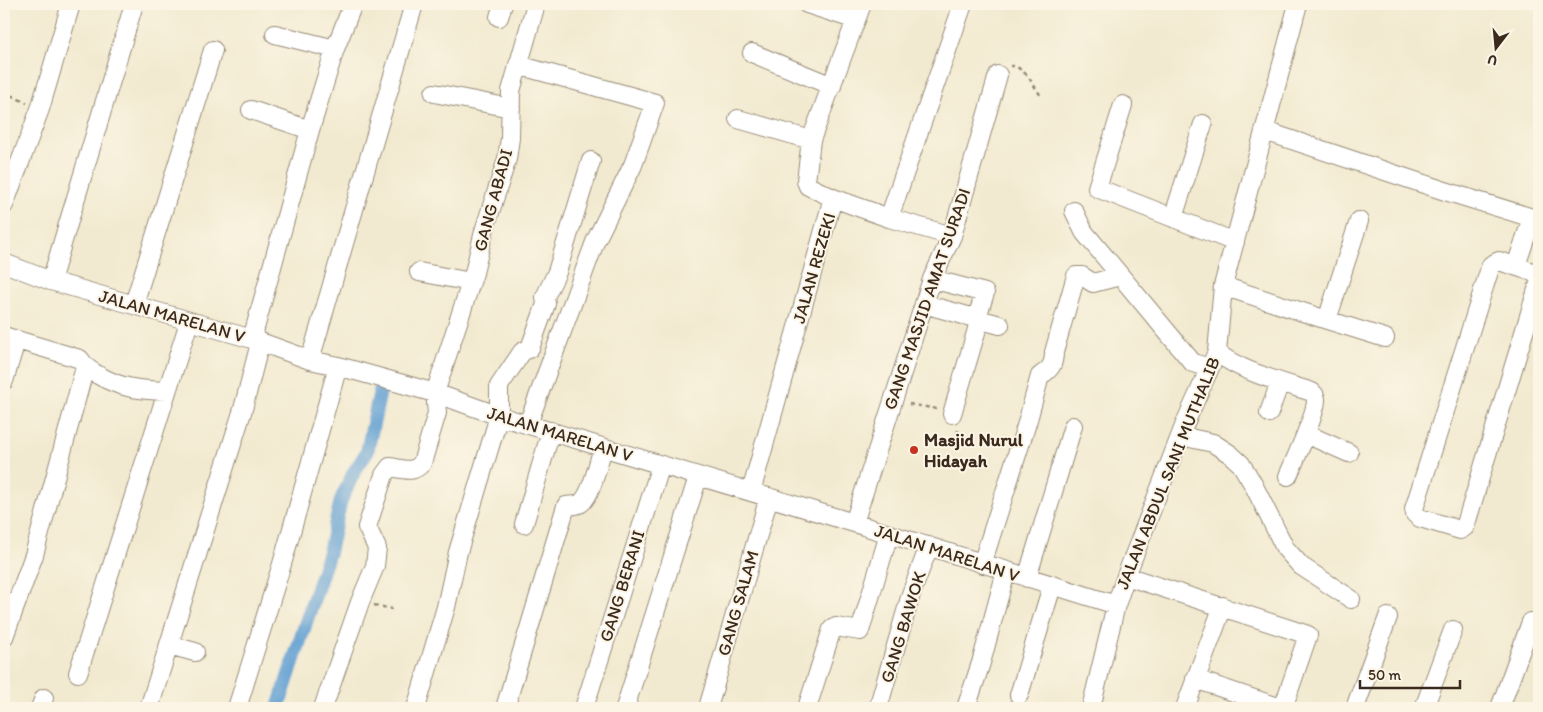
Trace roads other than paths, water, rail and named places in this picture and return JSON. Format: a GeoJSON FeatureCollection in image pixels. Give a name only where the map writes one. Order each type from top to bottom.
{"type":"FeatureCollection","features":[{"type":"Feature","properties":{"kind":"street"},"geometry":{"type":"LineString","coordinates":[[4,205],[40,109],[71,4]]}},
{"type":"Feature","properties":{"kind":"street"},"geometry":{"type":"LineString","coordinates":[[51,281],[134,4]]}},
{"type":"Feature","properties":{"kind":"street"},"geometry":{"type":"LineString","coordinates":[[149,708],[243,410],[256,341],[310,130],[335,49],[353,4]]}},
{"type":"Feature","properties":{"kind":"street"},"geometry":{"type":"LineString","coordinates":[[310,360],[414,4]]}},
{"type":"Feature","properties":{"kind":"street","name":"GANG ABADI"},"geometry":{"type":"LineString","coordinates":[[323,708],[360,602],[375,566],[377,548],[367,527],[384,475],[390,467],[412,471],[418,469],[422,463],[437,412],[435,393],[471,282],[507,159],[510,138],[511,91],[536,4]]}},
{"type":"Feature","properties":{"kind":"street"},"geometry":{"type":"LineString","coordinates":[[807,4],[859,12]]}},
{"type":"Feature","properties":{"kind":"street","name":"JALAN ABDUL SANI MUTHALIB"},"geometry":{"type":"LineString","coordinates":[[1091,708],[1116,605],[1126,576],[1183,428],[1211,366],[1223,286],[1298,4]]}},
{"type":"Feature","properties":{"kind":"street"},"geometry":{"type":"LineString","coordinates":[[889,218],[962,8]]}},
{"type":"Feature","properties":{"kind":"street","name":"JALAN REZEKI"},"geometry":{"type":"LineString","coordinates":[[751,492],[834,198],[808,186],[806,181],[811,140],[859,12]]}},
{"type":"Feature","properties":{"kind":"street"},"geometry":{"type":"LineString","coordinates":[[274,34],[335,49]]}},
{"type":"Feature","properties":{"kind":"street"},"geometry":{"type":"LineString","coordinates":[[134,304],[213,50]]}},
{"type":"Feature","properties":{"kind":"street"},"geometry":{"type":"LineString","coordinates":[[752,53],[832,86]]}},
{"type":"Feature","properties":{"kind":"street"},"geometry":{"type":"LineString","coordinates":[[518,65],[655,103],[633,165],[595,242],[528,424]]}},
{"type":"Feature","properties":{"kind":"street","name":"GANG MASJID AMAT SURADI"},"geometry":{"type":"LineString","coordinates":[[854,523],[932,279],[952,236],[998,75]]}},
{"type":"Feature","properties":{"kind":"street"},"geometry":{"type":"LineString","coordinates":[[434,93],[511,108]]}},
{"type":"Feature","properties":{"kind":"street"},"geometry":{"type":"LineString","coordinates":[[1123,105],[1097,188],[1235,242]]}},
{"type":"Feature","properties":{"kind":"street"},"geometry":{"type":"LineString","coordinates":[[250,110],[310,130]]}},
{"type":"Feature","properties":{"kind":"street"},"geometry":{"type":"LineString","coordinates":[[738,119],[811,140]]}},
{"type":"Feature","properties":{"kind":"street"},"geometry":{"type":"LineString","coordinates":[[1173,218],[1203,124]]}},
{"type":"Feature","properties":{"kind":"street"},"geometry":{"type":"LineString","coordinates":[[1265,131],[1536,219],[1516,266]]}},
{"type":"Feature","properties":{"kind":"street"},"geometry":{"type":"LineString","coordinates":[[416,708],[446,607],[458,552],[499,416],[499,386],[522,352],[530,348],[533,341],[546,304],[545,297],[557,272],[591,160]]}},
{"type":"Feature","properties":{"kind":"street"},"geometry":{"type":"LineString","coordinates":[[834,198],[889,218],[952,236]]}},
{"type":"Feature","properties":{"kind":"street"},"geometry":{"type":"LineString","coordinates":[[1074,211],[1084,232],[1116,277],[1193,363],[1211,366],[1224,360],[1280,382],[1312,392],[1316,403],[1306,434],[1288,476]]}},
{"type":"Feature","properties":{"kind":"street"},"geometry":{"type":"LineString","coordinates":[[1327,320],[1359,221]]}},
{"type":"Feature","properties":{"kind":"street"},"geometry":{"type":"LineString","coordinates":[[1539,277],[1533,272],[1499,261],[1491,265],[1414,509],[1415,514],[1420,518],[1460,530],[1465,527],[1539,283]]}},
{"type":"Feature","properties":{"kind":"street","name":"JALAN MARELAN V"},"geometry":{"type":"LineString","coordinates":[[4,263],[51,281],[256,341],[310,360],[435,393],[499,416],[603,446],[1116,605]]}},
{"type":"Feature","properties":{"kind":"street"},"geometry":{"type":"LineString","coordinates":[[419,272],[471,282]]}},
{"type":"Feature","properties":{"kind":"street"},"geometry":{"type":"LineString","coordinates":[[982,564],[1028,423],[1040,376],[1049,370],[1054,362],[1054,352],[1076,276],[1082,276],[1093,283],[1116,277]]}},
{"type":"Feature","properties":{"kind":"street"},"geometry":{"type":"LineString","coordinates":[[932,279],[985,293],[977,318],[977,329],[952,414]]}},
{"type":"Feature","properties":{"kind":"street"},"geometry":{"type":"LineString","coordinates":[[1223,286],[1385,338]]}},
{"type":"Feature","properties":{"kind":"street"},"geometry":{"type":"LineString","coordinates":[[924,304],[1000,325]]}},
{"type":"Feature","properties":{"kind":"street"},"geometry":{"type":"LineString","coordinates":[[78,673],[189,322]]}},
{"type":"Feature","properties":{"kind":"street"},"geometry":{"type":"LineString","coordinates":[[4,381],[10,338],[80,359],[85,367],[120,386],[132,389],[167,390]]}},
{"type":"Feature","properties":{"kind":"street"},"geometry":{"type":"LineString","coordinates":[[237,708],[282,564],[338,366]]}},
{"type":"Feature","properties":{"kind":"street"},"geometry":{"type":"LineString","coordinates":[[4,637],[34,555],[85,367]]}},
{"type":"Feature","properties":{"kind":"street"},"geometry":{"type":"LineString","coordinates":[[1269,413],[1280,382]]}},
{"type":"Feature","properties":{"kind":"street"},"geometry":{"type":"LineString","coordinates":[[1027,578],[1073,426]]}},
{"type":"Feature","properties":{"kind":"street"},"geometry":{"type":"LineString","coordinates":[[1183,428],[1213,443],[1241,464],[1254,484],[1285,548],[1301,566],[1350,599]]}},
{"type":"Feature","properties":{"kind":"street"},"geometry":{"type":"LineString","coordinates":[[524,524],[551,431]]}},
{"type":"Feature","properties":{"kind":"street"},"geometry":{"type":"LineString","coordinates":[[1306,434],[1350,453]]}},
{"type":"Feature","properties":{"kind":"street"},"geometry":{"type":"LineString","coordinates":[[505,708],[566,506],[578,505],[583,502],[590,490],[603,446]]}},
{"type":"Feature","properties":{"kind":"street","name":"GANG BERANI"},"geometry":{"type":"LineString","coordinates":[[584,708],[661,465]]}},
{"type":"Feature","properties":{"kind":"street"},"geometry":{"type":"LineString","coordinates":[[625,708],[702,477]]}},
{"type":"Feature","properties":{"kind":"street"},"geometry":{"type":"LineString","coordinates":[[634,708],[702,477]]}},
{"type":"Feature","properties":{"kind":"street","name":"GANG SALAM"},"geometry":{"type":"LineString","coordinates":[[708,708],[769,498]]}},
{"type":"Feature","properties":{"kind":"street"},"geometry":{"type":"LineString","coordinates":[[807,708],[832,629],[836,627],[860,631],[889,534]]}},
{"type":"Feature","properties":{"kind":"street","name":"GANG BAWOK"},"geometry":{"type":"LineString","coordinates":[[878,708],[912,594],[929,546]]}},
{"type":"Feature","properties":{"kind":"street"},"geometry":{"type":"LineString","coordinates":[[966,708],[1006,571]]}},
{"type":"Feature","properties":{"kind":"street"},"geometry":{"type":"LineString","coordinates":[[1126,576],[1308,635],[1282,708],[1195,679]]}},
{"type":"Feature","properties":{"kind":"street"},"geometry":{"type":"LineString","coordinates":[[1019,695],[1052,586]]}},
{"type":"Feature","properties":{"kind":"street"},"geometry":{"type":"LineString","coordinates":[[1185,708],[1223,606]]}},
{"type":"Feature","properties":{"kind":"street"},"geometry":{"type":"LineString","coordinates":[[1355,708],[1388,617]]}},
{"type":"Feature","properties":{"kind":"street"},"geometry":{"type":"LineString","coordinates":[[1500,708],[1531,622]]}},
{"type":"Feature","properties":{"kind":"street"},"geometry":{"type":"LineString","coordinates":[[1424,708],[1453,630]]}},
{"type":"Feature","properties":{"kind":"street"},"geometry":{"type":"LineString","coordinates":[[169,645],[195,652]]}},
{"type":"Feature","properties":{"kind":"waterway"},"geometry":{"type":"LineString","coordinates":[[278,708],[329,552],[341,500],[354,472],[367,452],[380,391]]}},
{"type":"Feature","properties":{"kind":"place","name":"Masjid Nurul Hidayah"},"geometry":{"type":"Point","coordinates":[914,450]}}]}
